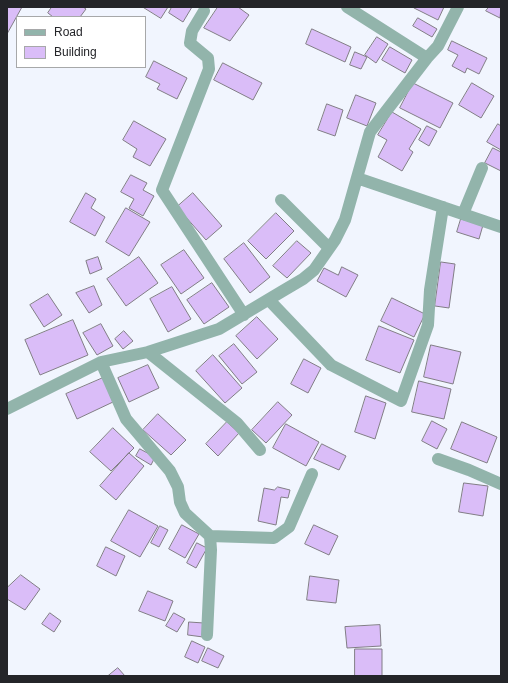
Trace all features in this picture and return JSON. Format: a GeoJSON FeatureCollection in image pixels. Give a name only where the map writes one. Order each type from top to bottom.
{"type":"FeatureCollection","features":[{"type":"Feature","properties":{"kind":"street"},"geometry":{"type":"LineString","coordinates":[[347,7],[427,58]]}},
{"type":"Feature","properties":{"kind":"street"},"geometry":{"type":"LineString","coordinates":[[7,409],[101,362],[148,352],[220,329],[303,279],[314,270],[345,220],[370,132],[438,46],[458,7]]}},
{"type":"Feature","properties":{"kind":"street"},"geometry":{"type":"LineString","coordinates":[[204,11],[192,31],[190,43],[208,58],[209,69],[162,190],[244,315]]}},
{"type":"Feature","properties":{"kind":"street"},"geometry":{"type":"LineString","coordinates":[[463,214],[482,168]]}},
{"type":"Feature","properties":{"kind":"street"},"geometry":{"type":"LineString","coordinates":[[358,178],[501,227]]}},
{"type":"Feature","properties":{"kind":"street"},"geometry":{"type":"LineString","coordinates":[[280,200],[329,248]]}},
{"type":"Feature","properties":{"kind":"street"},"geometry":{"type":"LineString","coordinates":[[269,300],[331,365],[401,401],[428,325],[430,290],[443,207]]}},
{"type":"Feature","properties":{"kind":"street"},"geometry":{"type":"LineString","coordinates":[[148,352],[238,423],[260,450]]}},
{"type":"Feature","properties":{"kind":"street"},"geometry":{"type":"LineString","coordinates":[[101,362],[126,419],[170,471],[178,487],[180,502],[185,513],[210,536],[274,538],[289,527],[312,474]]}},
{"type":"Feature","properties":{"kind":"street"},"geometry":{"type":"LineString","coordinates":[[438,459],[469,470],[501,484]]}},
{"type":"Feature","properties":{"kind":"street"},"geometry":{"type":"LineString","coordinates":[[206,635],[211,550],[210,536]]}},
{"type":"Feature","properties":{"kind":"building"},"geometry":{"type":"Polygon","coordinates":[[[7,7],[22,7],[16,16],[7,34],[7,7]]]}},
{"type":"Feature","properties":{"kind":"building"},"geometry":{"type":"Polygon","coordinates":[[[52,7],[83,7],[86,9],[81,16],[52,16],[48,13],[52,7]]]}},
{"type":"Feature","properties":{"kind":"building"},"geometry":{"type":"Polygon","coordinates":[[[143,7],[168,7],[161,18],[143,7]]]}},
{"type":"Feature","properties":{"kind":"building"},"geometry":{"type":"Polygon","coordinates":[[[172,7],[192,7],[183,22],[169,13],[172,7]]]}},
{"type":"Feature","properties":{"kind":"building"},"geometry":{"type":"Polygon","coordinates":[[[218,7],[238,7],[249,15],[230,41],[204,28],[218,7]]]}},
{"type":"Feature","properties":{"kind":"building"},"geometry":{"type":"Polygon","coordinates":[[[414,7],[444,7],[438,20],[414,7]]]}},
{"type":"Feature","properties":{"kind":"building"},"geometry":{"type":"Polygon","coordinates":[[[489,7],[501,7],[500,18],[486,11],[489,7]]]}},
{"type":"Feature","properties":{"kind":"building"},"geometry":{"type":"Polygon","coordinates":[[[418,18],[437,29],[432,37],[413,26],[418,18]]]}},
{"type":"Feature","properties":{"kind":"building"},"geometry":{"type":"Polygon","coordinates":[[[312,29],[351,47],[345,62],[306,44],[312,29]]]}},
{"type":"Feature","properties":{"kind":"building"},"geometry":{"type":"Polygon","coordinates":[[[377,37],[388,44],[376,63],[365,55],[377,37]]]}},
{"type":"Feature","properties":{"kind":"building"},"geometry":{"type":"Polygon","coordinates":[[[452,41],[487,58],[479,74],[467,68],[465,73],[452,66],[458,55],[448,50],[452,41]]]}},
{"type":"Feature","properties":{"kind":"building"},"geometry":{"type":"Polygon","coordinates":[[[390,47],[412,60],[405,73],[382,60],[390,47]]]}},
{"type":"Feature","properties":{"kind":"building"},"geometry":{"type":"Polygon","coordinates":[[[355,52],[367,57],[361,69],[350,65],[355,52]]]}},
{"type":"Feature","properties":{"kind":"building"},"geometry":{"type":"Polygon","coordinates":[[[154,61],[187,78],[177,99],[157,89],[160,84],[146,77],[154,61]]]}},
{"type":"Feature","properties":{"kind":"building"},"geometry":{"type":"Polygon","coordinates":[[[223,63],[262,83],[253,100],[214,80],[223,63]]]}},
{"type":"Feature","properties":{"kind":"building"},"geometry":{"type":"Polygon","coordinates":[[[413,83],[453,103],[440,128],[400,108],[413,83]]]}},
{"type":"Feature","properties":{"kind":"building"},"geometry":{"type":"Polygon","coordinates":[[[472,83],[494,96],[481,118],[459,105],[472,83]]]}},
{"type":"Feature","properties":{"kind":"building"},"geometry":{"type":"Polygon","coordinates":[[[356,95],[376,103],[367,126],[347,118],[356,95]]]}},
{"type":"Feature","properties":{"kind":"building"},"geometry":{"type":"Polygon","coordinates":[[[327,104],[343,110],[335,136],[318,130],[327,104]]]}},
{"type":"Feature","properties":{"kind":"building"},"geometry":{"type":"Polygon","coordinates":[[[392,112],[421,129],[409,149],[413,152],[402,171],[378,157],[387,140],[378,135],[392,112]]]}},
{"type":"Feature","properties":{"kind":"building"},"geometry":{"type":"Polygon","coordinates":[[[134,121],[166,139],[150,166],[133,157],[137,149],[123,140],[134,121]]]}},
{"type":"Feature","properties":{"kind":"building"},"geometry":{"type":"Polygon","coordinates":[[[498,124],[501,126],[501,150],[487,142],[498,124]]]}},
{"type":"Feature","properties":{"kind":"building"},"geometry":{"type":"Polygon","coordinates":[[[427,126],[437,131],[429,146],[419,140],[427,126]]]}},
{"type":"Feature","properties":{"kind":"building"},"geometry":{"type":"Polygon","coordinates":[[[493,148],[501,152],[501,171],[485,163],[493,148]]]}},
{"type":"Feature","properties":{"kind":"building"},"geometry":{"type":"Polygon","coordinates":[[[131,175],[147,183],[143,190],[154,196],[143,216],[129,208],[134,199],[121,192],[131,175]]]}},
{"type":"Feature","properties":{"kind":"building"},"geometry":{"type":"Polygon","coordinates":[[[86,193],[96,199],[91,208],[105,217],[95,236],[70,222],[86,193]]]}},
{"type":"Feature","properties":{"kind":"building"},"geometry":{"type":"Polygon","coordinates":[[[193,193],[222,226],[206,240],[177,207],[193,193]]]}},
{"type":"Feature","properties":{"kind":"building"},"geometry":{"type":"Polygon","coordinates":[[[126,208],[150,222],[129,256],[106,242],[126,208]]]}},
{"type":"Feature","properties":{"kind":"building"},"geometry":{"type":"Polygon","coordinates":[[[276,213],[294,231],[266,259],[248,241],[276,213]]]}},
{"type":"Feature","properties":{"kind":"building"},"geometry":{"type":"Polygon","coordinates":[[[461,219],[483,225],[479,239],[457,232],[461,219]]]}},
{"type":"Feature","properties":{"kind":"building"},"geometry":{"type":"Polygon","coordinates":[[[297,241],[311,253],[287,278],[273,266],[297,241]]]}},
{"type":"Feature","properties":{"kind":"building"},"geometry":{"type":"Polygon","coordinates":[[[244,243],[270,277],[250,293],[224,259],[244,243]]]}},
{"type":"Feature","properties":{"kind":"building"},"geometry":{"type":"Polygon","coordinates":[[[184,250],[204,278],[181,294],[161,265],[184,250]]]}},
{"type":"Feature","properties":{"kind":"building"},"geometry":{"type":"Polygon","coordinates":[[[98,257],[102,269],[90,274],[86,261],[98,257]]]}},
{"type":"Feature","properties":{"kind":"building"},"geometry":{"type":"Polygon","coordinates":[[[139,257],[158,283],[126,306],[107,279],[139,257]]]}},
{"type":"Feature","properties":{"kind":"building"},"geometry":{"type":"Polygon","coordinates":[[[441,262],[455,264],[449,308],[435,306],[441,262]]]}},
{"type":"Feature","properties":{"kind":"building"},"geometry":{"type":"Polygon","coordinates":[[[342,267],[358,275],[346,297],[317,281],[324,268],[338,275],[342,267]]]}},
{"type":"Feature","properties":{"kind":"building"},"geometry":{"type":"Polygon","coordinates":[[[212,283],[229,307],[204,324],[187,300],[212,283]]]}},
{"type":"Feature","properties":{"kind":"building"},"geometry":{"type":"Polygon","coordinates":[[[94,286],[102,305],[89,313],[76,293],[94,286]]]}},
{"type":"Feature","properties":{"kind":"building"},"geometry":{"type":"Polygon","coordinates":[[[172,287],[191,319],[168,332],[150,299],[172,287]]]}},
{"type":"Feature","properties":{"kind":"building"},"geometry":{"type":"Polygon","coordinates":[[[48,294],[62,315],[44,327],[30,305],[48,294]]]}},
{"type":"Feature","properties":{"kind":"building"},"geometry":{"type":"Polygon","coordinates":[[[392,298],[425,314],[414,337],[381,321],[392,298]]]}},
{"type":"Feature","properties":{"kind":"building"},"geometry":{"type":"Polygon","coordinates":[[[257,317],[278,339],[257,359],[236,336],[257,317]]]}},
{"type":"Feature","properties":{"kind":"building"},"geometry":{"type":"Polygon","coordinates":[[[73,320],[88,355],[40,375],[25,340],[73,320]]]}},
{"type":"Feature","properties":{"kind":"building"},"geometry":{"type":"Polygon","coordinates":[[[101,324],[113,346],[97,355],[83,333],[101,324]]]}},
{"type":"Feature","properties":{"kind":"building"},"geometry":{"type":"Polygon","coordinates":[[[379,326],[414,340],[400,373],[366,360],[379,326]]]}},
{"type":"Feature","properties":{"kind":"building"},"geometry":{"type":"Polygon","coordinates":[[[124,331],[133,341],[123,349],[115,339],[124,331]]]}},
{"type":"Feature","properties":{"kind":"building"},"geometry":{"type":"Polygon","coordinates":[[[234,344],[257,372],[242,384],[219,356],[234,344]]]}},
{"type":"Feature","properties":{"kind":"building"},"geometry":{"type":"Polygon","coordinates":[[[431,345],[461,352],[453,384],[424,377],[431,345]]]}},
{"type":"Feature","properties":{"kind":"building"},"geometry":{"type":"Polygon","coordinates":[[[213,355],[242,388],[225,403],[196,371],[213,355]]]}},
{"type":"Feature","properties":{"kind":"building"},"geometry":{"type":"Polygon","coordinates":[[[304,359],[321,368],[308,393],[291,384],[304,359]]]}},
{"type":"Feature","properties":{"kind":"building"},"geometry":{"type":"Polygon","coordinates":[[[148,365],[159,388],[129,402],[118,378],[148,365]]]}},
{"type":"Feature","properties":{"kind":"building"},"geometry":{"type":"Polygon","coordinates":[[[103,378],[113,402],[77,419],[66,394],[103,378]]]}},
{"type":"Feature","properties":{"kind":"building"},"geometry":{"type":"Polygon","coordinates":[[[419,381],[451,389],[444,419],[412,412],[419,381]]]}},
{"type":"Feature","properties":{"kind":"building"},"geometry":{"type":"Polygon","coordinates":[[[366,396],[386,403],[375,439],[355,432],[366,396]]]}},
{"type":"Feature","properties":{"kind":"building"},"geometry":{"type":"Polygon","coordinates":[[[278,402],[292,415],[266,443],[252,430],[278,402]]]}},
{"type":"Feature","properties":{"kind":"building"},"geometry":{"type":"Polygon","coordinates":[[[158,414],[186,440],[171,455],[143,430],[158,414]]]}},
{"type":"Feature","properties":{"kind":"building"},"geometry":{"type":"Polygon","coordinates":[[[432,421],[447,429],[437,449],[422,441],[432,421]]]}},
{"type":"Feature","properties":{"kind":"building"},"geometry":{"type":"Polygon","coordinates":[[[227,422],[239,433],[218,456],[206,444],[227,422]]]}},
{"type":"Feature","properties":{"kind":"building"},"geometry":{"type":"Polygon","coordinates":[[[462,422],[497,437],[487,463],[451,449],[462,422]]]}},
{"type":"Feature","properties":{"kind":"building"},"geometry":{"type":"Polygon","coordinates":[[[286,424],[319,442],[306,466],[273,448],[286,424]]]}},
{"type":"Feature","properties":{"kind":"building"},"geometry":{"type":"Polygon","coordinates":[[[113,428],[134,448],[111,471],[90,452],[113,428]]]}},
{"type":"Feature","properties":{"kind":"building"},"geometry":{"type":"Polygon","coordinates":[[[322,444],[346,456],[339,470],[314,459],[322,444]]]}},
{"type":"Feature","properties":{"kind":"building"},"geometry":{"type":"Polygon","coordinates":[[[140,449],[155,457],[151,465],[136,456],[140,449]]]}},
{"type":"Feature","properties":{"kind":"building"},"geometry":{"type":"Polygon","coordinates":[[[129,453],[144,466],[116,500],[100,486],[129,453]]]}},
{"type":"Feature","properties":{"kind":"building"},"geometry":{"type":"Polygon","coordinates":[[[464,483],[488,486],[483,516],[459,512],[464,483]]]}},
{"type":"Feature","properties":{"kind":"building"},"geometry":{"type":"Polygon","coordinates":[[[278,487],[290,490],[288,498],[281,497],[276,525],[258,521],[264,488],[274,490],[278,487]]]}},
{"type":"Feature","properties":{"kind":"building"},"geometry":{"type":"Polygon","coordinates":[[[129,510],[158,526],[140,557],[111,541],[129,510]]]}},
{"type":"Feature","properties":{"kind":"building"},"geometry":{"type":"Polygon","coordinates":[[[182,525],[199,534],[185,558],[169,549],[182,525]]]}},
{"type":"Feature","properties":{"kind":"building"},"geometry":{"type":"Polygon","coordinates":[[[314,525],[338,536],[329,555],[305,544],[314,525]]]}},
{"type":"Feature","properties":{"kind":"building"},"geometry":{"type":"Polygon","coordinates":[[[160,526],[168,530],[159,547],[151,543],[160,526]]]}},
{"type":"Feature","properties":{"kind":"building"},"geometry":{"type":"Polygon","coordinates":[[[197,543],[207,548],[196,568],[187,563],[197,543]]]}},
{"type":"Feature","properties":{"kind":"building"},"geometry":{"type":"Polygon","coordinates":[[[106,547],[125,556],[116,576],[97,566],[106,547]]]}},
{"type":"Feature","properties":{"kind":"building"},"geometry":{"type":"Polygon","coordinates":[[[21,575],[40,589],[25,610],[7,599],[7,588],[21,575]]]}},
{"type":"Feature","properties":{"kind":"building"},"geometry":{"type":"Polygon","coordinates":[[[310,576],[339,580],[336,603],[307,600],[310,576]]]}},
{"type":"Feature","properties":{"kind":"building"},"geometry":{"type":"Polygon","coordinates":[[[148,591],[173,601],[165,621],[139,611],[148,591]]]}},
{"type":"Feature","properties":{"kind":"building"},"geometry":{"type":"Polygon","coordinates":[[[50,613],[61,621],[54,632],[42,624],[50,613]]]}},
{"type":"Feature","properties":{"kind":"building"},"geometry":{"type":"Polygon","coordinates":[[[174,613],[185,619],[177,632],[166,626],[174,613]]]}},
{"type":"Feature","properties":{"kind":"building"},"geometry":{"type":"Polygon","coordinates":[[[189,622],[204,623],[203,637],[188,635],[189,622]]]}},
{"type":"Feature","properties":{"kind":"building"},"geometry":{"type":"Polygon","coordinates":[[[380,625],[381,646],[347,648],[345,627],[380,625]]]}},
{"type":"Feature","properties":{"kind":"building"},"geometry":{"type":"Polygon","coordinates":[[[192,641],[205,647],[198,663],[185,657],[192,641]]]}},
{"type":"Feature","properties":{"kind":"building"},"geometry":{"type":"Polygon","coordinates":[[[208,648],[224,656],[218,668],[202,661],[208,648]]]}},
{"type":"Feature","properties":{"kind":"building"},"geometry":{"type":"Polygon","coordinates":[[[355,649],[382,649],[382,676],[355,676],[355,649]]]}},
{"type":"Feature","properties":{"kind":"building"},"geometry":{"type":"Polygon","coordinates":[[[118,668],[125,676],[108,676],[118,668]]]}}]}
